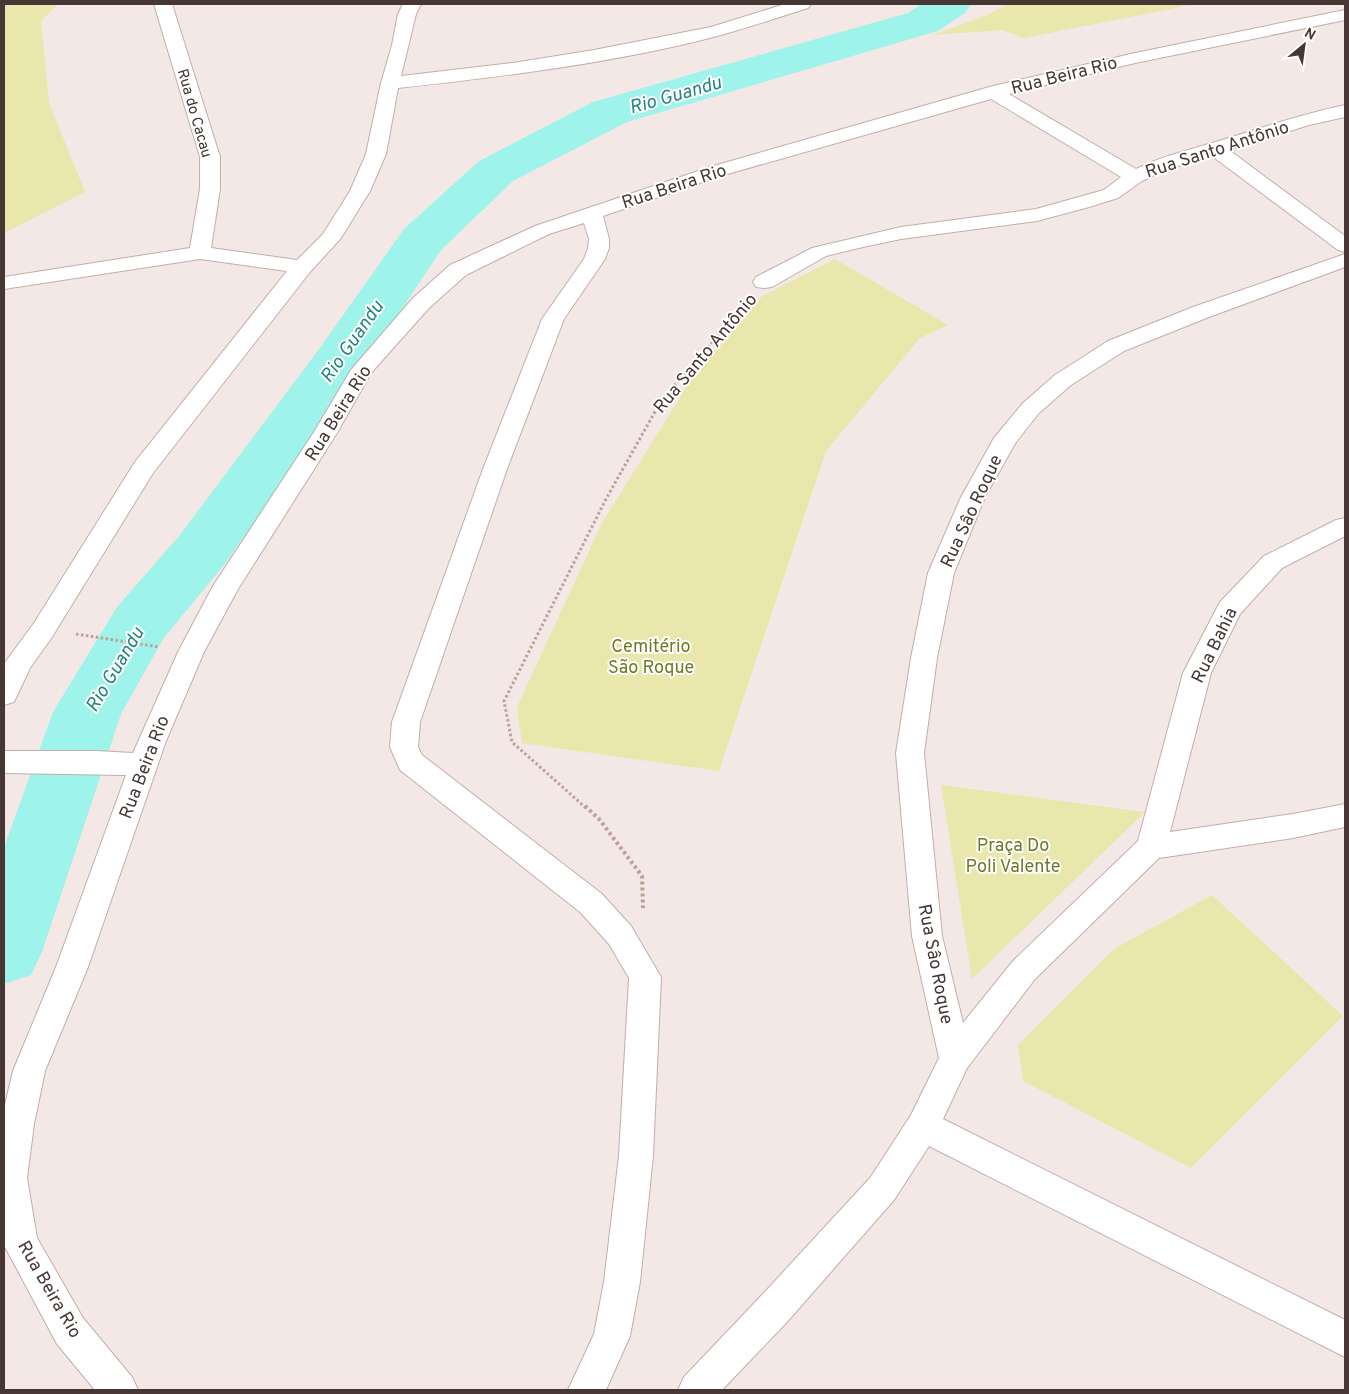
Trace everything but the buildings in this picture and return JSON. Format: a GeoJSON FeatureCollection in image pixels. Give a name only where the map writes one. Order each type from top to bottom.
{"type":"FeatureCollection","features":[{"type":"Feature","properties":{"kind":"street","name":"Rua do Cacau"},"geometry":{"type":"LineString","coordinates":[[163,4],[210,157],[210,190],[200,253]]}},
{"type":"Feature","properties":{"kind":"street"},"geometry":{"type":"LineString","coordinates":[[4,696],[18,664],[43,630],[144,468],[302,267],[331,238],[360,191],[376,154],[390,83],[401,45],[407,14],[412,4]]}},
{"type":"Feature","properties":{"kind":"street"},"geometry":{"type":"LineString","coordinates":[[390,83],[466,76],[597,56],[716,30],[802,4]]}},
{"type":"Feature","properties":{"kind":"street","name":"Rua Beira Rio"},"geometry":{"type":"LineString","coordinates":[[119,1390],[70,1331],[20,1242],[10,1178],[10,1124],[29,1071],[72,967],[152,741],[191,652],[226,586],[326,433],[362,370],[421,303],[458,270],[542,230],[717,171],[994,92],[1134,58],[1345,15]]}},
{"type":"Feature","properties":{"kind":"street"},"geometry":{"type":"LineString","coordinates":[[994,92],[1135,177]]}},
{"type":"Feature","properties":{"kind":"street","name":"Rua Santo Antônio"},"geometry":{"type":"LineString","coordinates":[[764,282],[819,252],[901,233],[1037,214],[1111,194],[1135,177],[1158,166],[1345,111]]}},
{"type":"Feature","properties":{"kind":"street"},"geometry":{"type":"LineString","coordinates":[[1214,148],[1345,246]]}},
{"type":"Feature","properties":{"kind":"street"},"geometry":{"type":"LineString","coordinates":[[587,1390],[612,1336],[622,1282],[636,1156],[645,977],[620,935],[591,903],[410,762],[404,747],[406,722],[472,531],[536,361],[556,313],[597,256],[600,240],[590,214]]}},
{"type":"Feature","properties":{"kind":"street"},"geometry":{"type":"LineString","coordinates":[[4,283],[200,253],[302,267]]}},
{"type":"Feature","properties":{"kind":"street","name":"Rua Sâo Roque"},"geometry":{"type":"LineString","coordinates":[[955,1058],[927,936],[910,753],[924,658],[941,573],[973,497],[1006,438],[1031,408],[1063,380],[1116,346],[1201,312],[1345,260]]}},
{"type":"Feature","properties":{"kind":"street","name":"Rua Bahia"},"geometry":{"type":"LineString","coordinates":[[1152,847],[1197,672],[1229,609],[1273,562],[1345,526]]}},
{"type":"Feature","properties":{"kind":"street"},"geometry":{"type":"LineString","coordinates":[[4,762],[97,762],[144,765]]}},
{"type":"Feature","properties":{"kind":"street"},"geometry":{"type":"LineString","coordinates":[[697,1390],[774,1309],[882,1189],[923,1126],[955,1058],[1024,970],[1152,847],[1293,826],[1345,816]]}},
{"type":"Feature","properties":{"kind":"street"},"geometry":{"type":"LineString","coordinates":[[923,1126],[1345,1339]]}},
{"type":"Feature","properties":{"kind":"path","name":"Rua Santo Antônio"},"geometry":{"type":"LineString","coordinates":[[643,912],[642,876],[599,819],[512,742],[504,702],[606,499],[661,401],[764,282]]}},
{"type":"Feature","properties":{"kind":"path"},"geometry":{"type":"LineString","coordinates":[[69,633],[139,644]]}},
{"type":"Feature","properties":{"kind":"green space"},"geometry":{"type":"Polygon","coordinates":[[[4,4],[58,4],[41,21],[49,103],[85,192],[4,233],[4,4]]]}},
{"type":"Feature","properties":{"kind":"green space"},"geometry":{"type":"Polygon","coordinates":[[[1007,4],[1195,4],[1024,38],[1002,30],[932,35],[988,15],[1007,4]]]}},
{"type":"Feature","properties":{"kind":"green space","name":"Cemitério São Roque"},"geometry":{"type":"Polygon","coordinates":[[[835,259],[948,325],[920,338],[826,451],[719,771],[522,743],[517,707],[602,523],[691,380],[761,297],[835,259]]]}},
{"type":"Feature","properties":{"kind":"green space","name":"Praça Do Poli Valente"},"geometry":{"type":"Polygon","coordinates":[[[941,785],[1145,812],[972,979],[941,785]]]}},
{"type":"Feature","properties":{"kind":"green space"},"geometry":{"type":"Polygon","coordinates":[[[1212,895],[1343,1016],[1191,1168],[1023,1081],[1018,1045],[1114,949],[1212,895]]]}},
{"type":"Feature","properties":{"kind":"waterway","name":"Rio Guandu"},"geometry":{"type":"LineString","coordinates":[[4,952],[87,712],[140,623],[202,550],[342,357],[422,240],[496,171],[610,112],[923,22],[950,4]]}}]}
